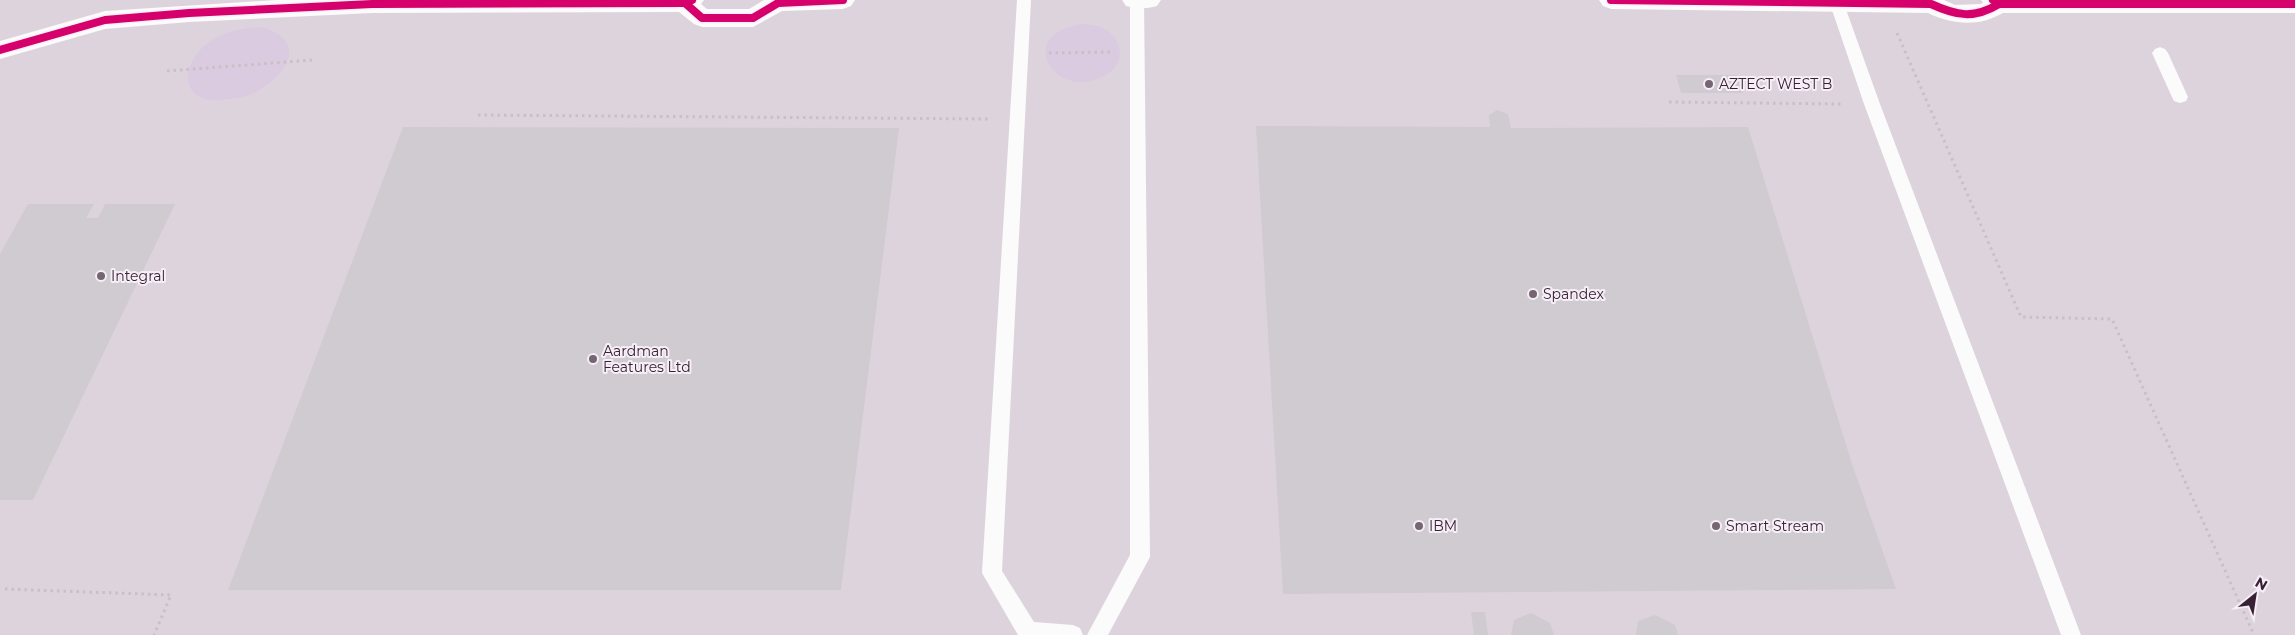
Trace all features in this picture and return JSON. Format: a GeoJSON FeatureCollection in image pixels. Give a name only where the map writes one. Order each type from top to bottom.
{"type":"FeatureCollection","features":[{"type":"Feature","properties":{"kind":"street"},"geometry":{"type":"LineString","coordinates":[[0,50],[106,20],[338,5],[570,1],[689,2],[702,18],[753,18],[776,1],[843,0]]}},
{"type":"Feature","properties":{"kind":"street"},"geometry":{"type":"LineString","coordinates":[[1136,0],[1149,0]]}},
{"type":"Feature","properties":{"kind":"street"},"geometry":{"type":"LineString","coordinates":[[1611,0],[1885,5],[1933,2],[1952,14],[1984,14],[1996,2],[2295,4]]}},
{"type":"Feature","properties":{"kind":"lane"},"geometry":{"type":"LineString","coordinates":[[1024,0],[992,573],[1028,632],[1073,635]]}},
{"type":"Feature","properties":{"kind":"lane"},"geometry":{"type":"LineString","coordinates":[[1097,635],[1140,557],[1136,0]]}},
{"type":"Feature","properties":{"kind":"lane"},"geometry":{"type":"LineString","coordinates":[[1837,4],[1872,104],[2071,635]]}},
{"type":"Feature","properties":{"kind":"lane"},"geometry":{"type":"LineString","coordinates":[[2160,54],[2180,97]]}},
{"type":"Feature","properties":{"kind":"path"},"geometry":{"type":"LineString","coordinates":[[1885,5],[2021,317],[2112,319],[2254,635]]}},
{"type":"Feature","properties":{"kind":"path"},"geometry":{"type":"LineString","coordinates":[[1021,53],[1137,52]]}},
{"type":"Feature","properties":{"kind":"path"},"geometry":{"type":"LineString","coordinates":[[168,71],[313,60]]}},
{"type":"Feature","properties":{"kind":"path"},"geometry":{"type":"LineString","coordinates":[[1668,102],[1872,104]]}},
{"type":"Feature","properties":{"kind":"path"},"geometry":{"type":"LineString","coordinates":[[478,115],[1018,119]]}},
{"type":"Feature","properties":{"kind":"path"},"geometry":{"type":"LineString","coordinates":[[5,589],[171,595],[154,635]]}},
{"type":"Feature","properties":{"kind":"shaded area"},"geometry":{"type":"Polygon","coordinates":[[[0,0],[2295,0],[2295,635],[0,635],[0,0]]]}},
{"type":"Feature","properties":{"kind":"shaded area"},"geometry":{"type":"Polygon","coordinates":[[[1083,24],[1094,25],[1111,33],[1118,44],[1120,56],[1118,62],[1109,73],[1090,81],[1073,82],[1059,76],[1050,65],[1046,53],[1049,41],[1061,30],[1083,24]]]}},
{"type":"Feature","properties":{"kind":"shaded area"},"geometry":{"type":"Polygon","coordinates":[[[261,27],[276,33],[285,40],[289,49],[284,67],[267,85],[247,96],[219,100],[206,99],[197,95],[191,89],[188,82],[188,73],[196,54],[204,46],[217,37],[231,32],[261,27]]]}},
{"type":"Feature","properties":{"kind":"building","name":"AZTECT WEST B"},"geometry":{"type":"Polygon","coordinates":[[[1676,75],[1737,75],[1743,93],[1681,93],[1676,75]]]}},
{"type":"Feature","properties":{"kind":"building","name":"Spandex"},"geometry":{"type":"Polygon","coordinates":[[[1497,110],[1508,114],[1511,128],[1748,127],[1852,464],[1896,589],[1283,594],[1256,126],[1490,127],[1489,115],[1497,110]]]}},
{"type":"Feature","properties":{"kind":"building","name":"Aardman Features Ltd"},"geometry":{"type":"Polygon","coordinates":[[[403,127],[899,128],[841,590],[228,590],[403,127]]]}},
{"type":"Feature","properties":{"kind":"building"},"geometry":{"type":"Polygon","coordinates":[[[28,204],[94,204],[86,218],[98,218],[105,204],[175,204],[33,500],[0,500],[0,254],[28,204]]]}},
{"type":"Feature","properties":{"kind":"building"},"geometry":{"type":"Polygon","coordinates":[[[1471,612],[1485,612],[1488,635],[1474,635],[1471,612]]]}},
{"type":"Feature","properties":{"kind":"building"},"geometry":{"type":"Polygon","coordinates":[[[1531,613],[1550,623],[1554,635],[1511,635],[1514,620],[1531,613]]]}},
{"type":"Feature","properties":{"kind":"building"},"geometry":{"type":"Polygon","coordinates":[[[1655,615],[1675,625],[1678,635],[1636,635],[1638,621],[1655,615]]]}},
{"type":"Feature","properties":{"kind":"cycle path"},"geometry":{"type":"LineString","coordinates":[[0,50],[105,20],[189,13],[372,4],[685,3],[692,0]]}},
{"type":"Feature","properties":{"kind":"cycle path"},"geometry":{"type":"LineString","coordinates":[[685,3],[702,18],[753,18],[778,3],[843,0]]}},
{"type":"Feature","properties":{"kind":"cycle path"},"geometry":{"type":"LineString","coordinates":[[1611,0],[1885,5],[1931,4],[1952,14],[1984,13],[1999,4]]}},
{"type":"Feature","properties":{"kind":"cycle path"},"geometry":{"type":"LineString","coordinates":[[1993,0],[1999,4],[2295,4]]}},
{"type":"Feature","properties":{"kind":"place","name":"AZTECT WEST B"},"geometry":{"type":"Point","coordinates":[1709,84]}},
{"type":"Feature","properties":{"kind":"place","name":"Integral"},"geometry":{"type":"Point","coordinates":[101,276]}},
{"type":"Feature","properties":{"kind":"place","name":"Spandex"},"geometry":{"type":"Point","coordinates":[1533,294]}},
{"type":"Feature","properties":{"kind":"place","name":"Aardman Features Ltd"},"geometry":{"type":"Point","coordinates":[593,359]}},
{"type":"Feature","properties":{"kind":"place","name":"IBM"},"geometry":{"type":"Point","coordinates":[1419,526]}},
{"type":"Feature","properties":{"kind":"place","name":"Smart Stream"},"geometry":{"type":"Point","coordinates":[1716,526]}}]}
